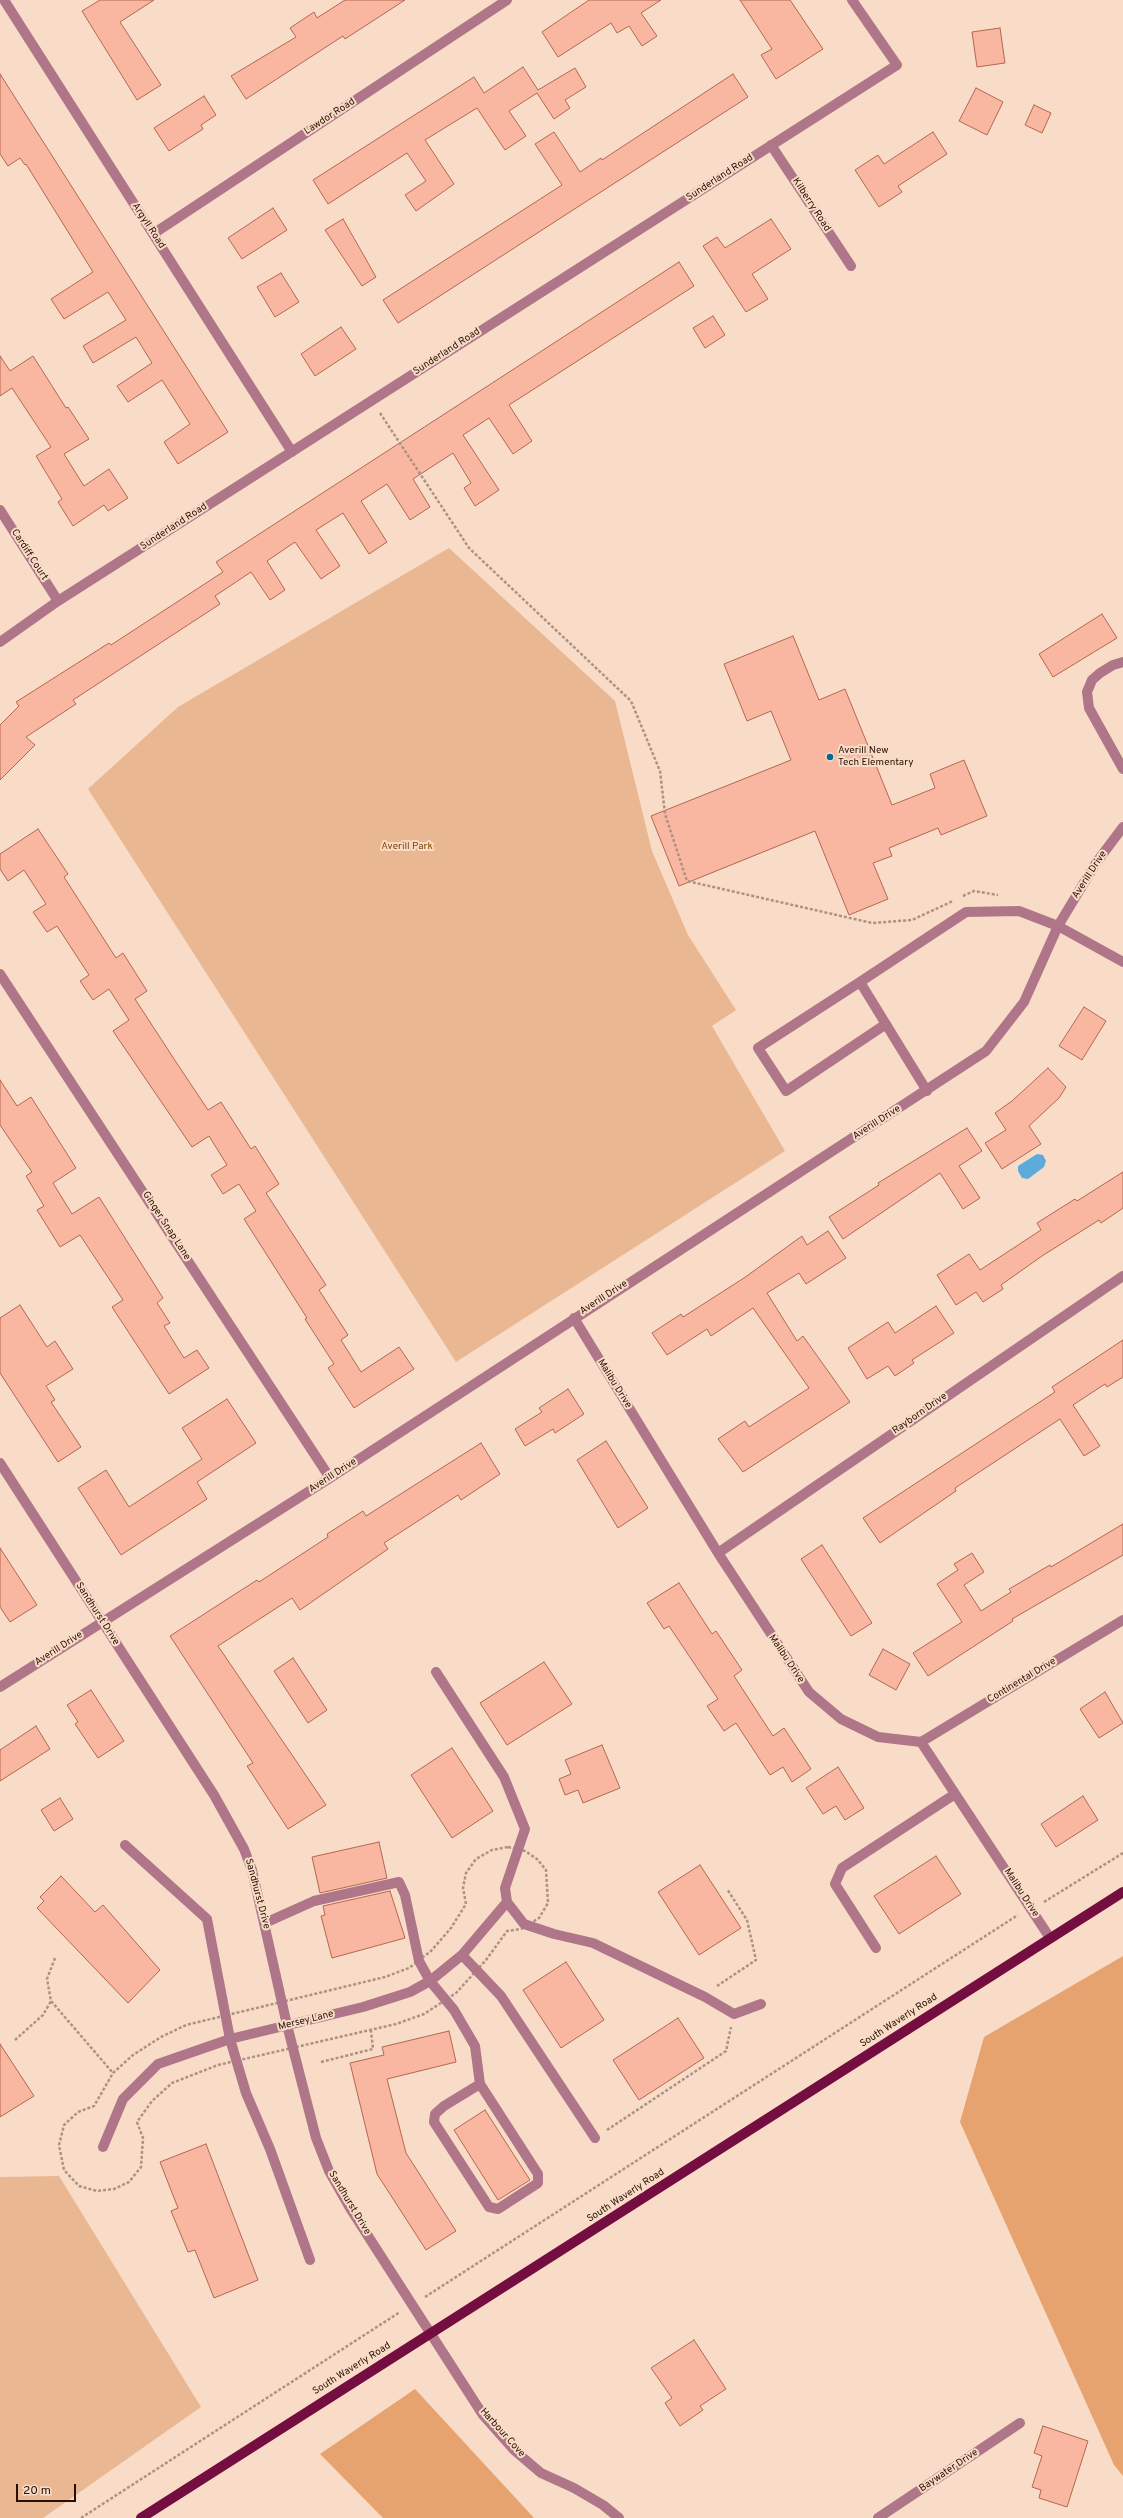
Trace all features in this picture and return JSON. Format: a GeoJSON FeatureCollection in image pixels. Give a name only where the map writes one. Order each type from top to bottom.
{"type":"FeatureCollection","features":[{"type":"Feature","properties":{"kind":"main road","name":"South Waverly Road"},"geometry":{"type":"LineString","coordinates":[[141,2518],[303,2413],[432,2334],[1123,1892]]}},
{"type":"Feature","properties":{"kind":"street","name":"Argyll Road"},"geometry":{"type":"LineString","coordinates":[[4,0],[292,452]]}},
{"type":"Feature","properties":{"kind":"street","name":"Lawdor Road"},"geometry":{"type":"LineString","coordinates":[[153,234],[507,0]]}},
{"type":"Feature","properties":{"kind":"street","name":"Sunderland Road"},"geometry":{"type":"LineString","coordinates":[[0,642],[58,601],[896,65],[852,0]]}},
{"type":"Feature","properties":{"kind":"street","name":"Kilberry Road"},"geometry":{"type":"LineString","coordinates":[[771,145],[851,266]]}},
{"type":"Feature","properties":{"kind":"street","name":"Cardiff Court"},"geometry":{"type":"LineString","coordinates":[[0,510],[58,601]]}},
{"type":"Feature","properties":{"kind":"street"},"geometry":{"type":"LineString","coordinates":[[1123,662],[1112,665],[1100,673],[1092,680],[1087,692],[1089,708],[1123,768]]}},
{"type":"Feature","properties":{"kind":"street","name":"Averill Drive"},"geometry":{"type":"LineString","coordinates":[[0,1687],[330,1478],[574,1318],[927,1091],[986,1051],[1024,1002],[1058,926],[1096,863],[1123,827]]}},
{"type":"Feature","properties":{"kind":"street"},"geometry":{"type":"LineString","coordinates":[[886,1024],[786,1090],[758,1048],[966,912],[1019,911],[1058,926],[1123,962]]}},
{"type":"Feature","properties":{"kind":"street","name":"Ginger Snap Lane"},"geometry":{"type":"LineString","coordinates":[[0,974],[330,1478]]}},
{"type":"Feature","properties":{"kind":"street"},"geometry":{"type":"LineString","coordinates":[[860,982],[927,1091]]}},
{"type":"Feature","properties":{"kind":"street","name":"Rayborn Drive"},"geometry":{"type":"LineString","coordinates":[[718,1553],[1123,1276]]}},
{"type":"Feature","properties":{"kind":"street","name":"Malibu Drive"},"geometry":{"type":"LineString","coordinates":[[574,1318],[718,1553],[809,1692],[841,1719],[878,1737],[921,1742],[1050,1938]]}},
{"type":"Feature","properties":{"kind":"street","name":"Sandhurst Drive"},"geometry":{"type":"LineString","coordinates":[[0,1463],[228,1818],[247,1856],[265,1922],[287,2025],[316,2138],[329,2171],[350,2208],[432,2334]]}},
{"type":"Feature","properties":{"kind":"street","name":"Continental Drive"},"geometry":{"type":"LineString","coordinates":[[921,1742],[1123,1620]]}},
{"type":"Feature","properties":{"kind":"street"},"geometry":{"type":"LineString","coordinates":[[436,1672],[504,1777],[525,1829],[504,1888],[507,1902],[524,1924],[554,1934],[593,1942],[705,1997],[734,2014],[760,2004]]}},
{"type":"Feature","properties":{"kind":"street"},"geometry":{"type":"LineString","coordinates":[[876,1948],[835,1884],[842,1868],[955,1794]]}},
{"type":"Feature","properties":{"kind":"street"},"geometry":{"type":"LineString","coordinates":[[125,1845],[206,1919],[230,2039],[246,2093],[270,2149],[310,2260]]}},
{"type":"Feature","properties":{"kind":"street"},"geometry":{"type":"LineString","coordinates":[[265,1922],[314,1901],[399,1882],[405,1895],[419,1961],[430,1980],[454,2010],[475,2046],[480,2084],[538,2174],[538,2183],[498,2209],[489,2207],[434,2122],[435,2114],[444,2106],[480,2084]]}},
{"type":"Feature","properties":{"kind":"street","name":"Mersey Lane"},"geometry":{"type":"LineString","coordinates":[[102,2147],[123,2099],[158,2064],[230,2039],[363,2007],[410,1992],[430,1980],[462,1956],[507,1902]]}},
{"type":"Feature","properties":{"kind":"street"},"geometry":{"type":"LineString","coordinates":[[462,1956],[501,1996],[595,2138]]}},
{"type":"Feature","properties":{"kind":"street","name":"Harbour Cove"},"geometry":{"type":"LineString","coordinates":[[432,2334],[483,2414],[514,2450],[541,2473],[574,2488],[603,2505],[619,2518]]}},
{"type":"Feature","properties":{"kind":"street","name":"Baywater Drive"},"geometry":{"type":"LineString","coordinates":[[878,2518],[1020,2423]]}},
{"type":"Feature","properties":{"kind":"path"},"geometry":{"type":"LineString","coordinates":[[372,401],[469,548],[631,702],[660,771],[665,814],[687,881],[872,923],[912,920],[974,891],[1005,896]]}},
{"type":"Feature","properties":{"kind":"path"},"geometry":{"type":"LineString","coordinates":[[81,2518],[1010,1918],[1052,1898],[1123,1853]]}},
{"type":"Feature","properties":{"kind":"path"},"geometry":{"type":"LineString","coordinates":[[718,1993],[715,1988],[756,1960],[747,1920],[727,1889]]}},
{"type":"Feature","properties":{"kind":"path"},"geometry":{"type":"LineString","coordinates":[[55,1958],[47,1979],[51,2001],[113,2073]]}},
{"type":"Feature","properties":{"kind":"path"},"geometry":{"type":"LineString","coordinates":[[15,2040],[43,2015],[51,2001]]}},
{"type":"Feature","properties":{"kind":"path"},"geometry":{"type":"LineString","coordinates":[[595,2138],[726,2051],[734,2014]]}},
{"type":"Feature","properties":{"kind":"path"},"geometry":{"type":"LineString","coordinates":[[322,2062],[373,2049],[371,2031]]}},
{"type":"Feature","properties":{"kind":"green space","name":"Averill Park"},"geometry":{"type":"Polygon","coordinates":[[[449,548],[615,701],[652,851],[688,935],[736,1010],[712,1026],[785,1151],[456,1362],[88,789],[178,707],[449,548]]]}},
{"type":"Feature","properties":{"kind":"green space"},"geometry":{"type":"Polygon","coordinates":[[[59,2176],[201,2407],[43,2518],[0,2518],[0,2177],[59,2176]]]}},
{"type":"Feature","properties":{"kind":"shaded area"},"geometry":{"type":"Polygon","coordinates":[[[1123,1956],[1123,2476],[1114,2465],[960,2122],[984,2037],[1123,1956]]]}},
{"type":"Feature","properties":{"kind":"shaded area"},"geometry":{"type":"Polygon","coordinates":[[[415,2389],[534,2518],[383,2518],[320,2454],[415,2389]]]}},
{"type":"Feature","properties":{"kind":"water"},"geometry":{"type":"Polygon","coordinates":[[[1037,1154],[1043,1155],[1046,1161],[1044,1167],[1028,1179],[1022,1178],[1018,1171],[1018,1166],[1037,1154]]]}},
{"type":"Feature","properties":{"kind":"building"},"geometry":{"type":"Polygon","coordinates":[[[100,0],[154,0],[120,22],[161,85],[137,100],[82,11],[100,0]]]}},
{"type":"Feature","properties":{"kind":"building"},"geometry":{"type":"Polygon","coordinates":[[[345,0],[405,0],[345,39],[343,36],[246,99],[231,76],[296,37],[290,28],[314,12],[317,18],[345,0]]]}},
{"type":"Feature","properties":{"kind":"building"},"geometry":{"type":"Polygon","coordinates":[[[589,0],[661,0],[641,13],[657,36],[642,46],[629,26],[617,33],[611,23],[558,57],[542,32],[589,0]]]}},
{"type":"Feature","properties":{"kind":"building"},"geometry":{"type":"Polygon","coordinates":[[[740,0],[790,0],[823,49],[776,79],[761,55],[772,49],[740,0]]]}},
{"type":"Feature","properties":{"kind":"building"},"geometry":{"type":"Polygon","coordinates":[[[1000,28],[1005,63],[977,67],[972,32],[1000,28]]]}},
{"type":"Feature","properties":{"kind":"building"},"geometry":{"type":"Polygon","coordinates":[[[523,67],[538,90],[575,68],[586,87],[565,100],[570,108],[554,119],[537,93],[509,111],[526,136],[505,150],[477,108],[425,140],[454,184],[416,211],[405,195],[426,181],[407,153],[328,204],[313,180],[474,77],[484,93],[523,67]]]}},
{"type":"Feature","properties":{"kind":"building"},"geometry":{"type":"Polygon","coordinates":[[[0,74],[228,432],[178,464],[164,442],[190,424],[162,380],[128,402],[117,386],[152,363],[136,337],[93,363],[83,346],[126,320],[108,292],[64,319],[51,299],[93,272],[26,164],[25,165],[20,158],[8,166],[0,154],[0,74]]]}},
{"type":"Feature","properties":{"kind":"building"},"geometry":{"type":"Polygon","coordinates":[[[733,74],[748,97],[398,323],[383,300],[562,185],[535,144],[554,132],[580,172],[601,158],[602,160],[733,74]]]}},
{"type":"Feature","properties":{"kind":"building"},"geometry":{"type":"Polygon","coordinates":[[[976,88],[1003,102],[987,135],[959,121],[976,88]]]}},
{"type":"Feature","properties":{"kind":"building"},"geometry":{"type":"Polygon","coordinates":[[[204,96],[216,115],[201,125],[203,129],[169,151],[154,128],[204,96]]]}},
{"type":"Feature","properties":{"kind":"building"},"geometry":{"type":"Polygon","coordinates":[[[1034,105],[1051,113],[1042,133],[1025,125],[1034,105]]]}},
{"type":"Feature","properties":{"kind":"building"},"geometry":{"type":"Polygon","coordinates":[[[933,132],[947,154],[898,186],[902,192],[879,207],[855,170],[878,155],[884,164],[933,132]]]}},
{"type":"Feature","properties":{"kind":"building"},"geometry":{"type":"Polygon","coordinates":[[[273,208],[287,230],[242,259],[228,238],[273,208]]]}},
{"type":"Feature","properties":{"kind":"building"},"geometry":{"type":"Polygon","coordinates":[[[343,219],[376,277],[362,286],[325,230],[343,219]]]}},
{"type":"Feature","properties":{"kind":"building"},"geometry":{"type":"Polygon","coordinates":[[[771,219],[791,249],[752,274],[768,299],[746,312],[703,246],[717,237],[725,248],[771,219]]]}},
{"type":"Feature","properties":{"kind":"building"},"geometry":{"type":"Polygon","coordinates":[[[679,262],[694,286],[509,405],[532,441],[513,454],[489,418],[463,435],[499,490],[475,506],[464,488],[471,483],[453,453],[413,479],[430,507],[410,520],[387,484],[361,501],[387,542],[369,554],[343,513],[316,530],[340,566],[321,579],[295,542],[267,561],[285,590],[270,600],[251,572],[215,596],[220,604],[73,700],[76,704],[26,737],[35,745],[0,780],[0,725],[19,706],[16,702],[109,643],[111,645],[223,572],[216,562],[679,262]]]}},
{"type":"Feature","properties":{"kind":"building"},"geometry":{"type":"Polygon","coordinates":[[[281,273],[299,302],[275,317],[257,287],[281,273]]]}},
{"type":"Feature","properties":{"kind":"building"},"geometry":{"type":"Polygon","coordinates":[[[713,316],[725,335],[705,348],[693,328],[713,316]]]}},
{"type":"Feature","properties":{"kind":"building"},"geometry":{"type":"Polygon","coordinates":[[[341,327],[356,349],[315,376],[301,354],[341,327]]]}},
{"type":"Feature","properties":{"kind":"building"},"geometry":{"type":"Polygon","coordinates":[[[0,356],[10,371],[33,356],[66,408],[68,407],[89,439],[64,454],[84,486],[109,469],[128,498],[108,511],[104,505],[73,526],[58,502],[62,499],[36,456],[51,447],[12,388],[0,396],[0,356]]]}},
{"type":"Feature","properties":{"kind":"building"},"geometry":{"type":"Polygon","coordinates":[[[1102,614],[1117,638],[1053,677],[1039,654],[1102,614]]]}},
{"type":"Feature","properties":{"kind":"building"},"geometry":{"type":"Polygon","coordinates":[[[793,636],[819,700],[845,689],[892,805],[935,788],[930,774],[964,760],[987,816],[941,835],[938,828],[889,848],[892,856],[873,863],[888,899],[849,915],[815,831],[679,886],[651,816],[791,760],[771,711],[747,721],[724,664],[793,636]]]}},
{"type":"Feature","properties":{"kind":"building"},"geometry":{"type":"Polygon","coordinates":[[[38,829],[68,874],[64,877],[116,958],[123,953],[147,991],[135,999],[208,1110],[221,1102],[251,1149],[255,1146],[279,1184],[266,1193],[326,1285],[319,1290],[348,1335],[341,1340],[361,1372],[399,1347],[414,1369],[354,1408],[328,1368],[334,1364],[305,1319],[307,1318],[244,1219],[256,1211],[239,1184],[223,1194],[211,1175],[227,1165],[209,1136],[192,1147],[113,1031],[129,1020],[109,989],[93,1000],[80,981],[89,975],[57,926],[47,932],[33,912],[46,904],[24,870],[8,881],[0,869],[0,854],[38,829]]]}},
{"type":"Feature","properties":{"kind":"building"},"geometry":{"type":"Polygon","coordinates":[[[1084,1007],[1106,1021],[1082,1060],[1059,1046],[1084,1007]]]}},
{"type":"Feature","properties":{"kind":"building"},"geometry":{"type":"Polygon","coordinates":[[[1048,1068],[1066,1087],[1059,1098],[1029,1126],[1041,1144],[1002,1169],[985,1143],[1006,1130],[995,1113],[1012,1101],[1048,1068]]]}},
{"type":"Feature","properties":{"kind":"building"},"geometry":{"type":"Polygon","coordinates":[[[0,1080],[17,1106],[31,1097],[76,1168],[53,1183],[72,1214],[99,1197],[163,1298],[157,1303],[170,1323],[164,1326],[184,1358],[197,1350],[209,1368],[169,1394],[112,1307],[123,1300],[80,1235],[60,1247],[37,1210],[44,1206],[26,1176],[32,1172],[0,1125],[0,1080]]]}},
{"type":"Feature","properties":{"kind":"building"},"geometry":{"type":"Polygon","coordinates":[[[967,1128],[982,1151],[959,1166],[980,1198],[963,1209],[940,1173],[843,1239],[829,1217],[879,1185],[878,1183],[967,1128]]]}},
{"type":"Feature","properties":{"kind":"building"},"geometry":{"type":"Polygon","coordinates":[[[1123,1172],[1123,1208],[1101,1223],[1099,1220],[1042,1256],[1001,1285],[1003,1289],[983,1302],[976,1292],[956,1305],[937,1275],[969,1254],[980,1270],[1041,1230],[1037,1223],[1075,1199],[1077,1201],[1123,1172]]]}},
{"type":"Feature","properties":{"kind":"building"},"geometry":{"type":"Polygon","coordinates":[[[828,1231],[846,1258],[806,1284],[799,1273],[767,1293],[797,1341],[803,1336],[850,1402],[743,1472],[718,1439],[745,1421],[749,1427],[809,1388],[753,1308],[711,1336],[707,1329],[667,1355],[652,1333],[681,1314],[683,1317],[744,1278],[802,1236],[807,1245],[828,1231]]]}},
{"type":"Feature","properties":{"kind":"building"},"geometry":{"type":"Polygon","coordinates":[[[20,1305],[47,1347],[55,1341],[73,1369],[46,1386],[55,1400],[51,1402],[81,1447],[58,1462],[0,1373],[0,1318],[20,1305]]]}},
{"type":"Feature","properties":{"kind":"building"},"geometry":{"type":"Polygon","coordinates":[[[936,1306],[954,1333],[912,1360],[914,1363],[895,1376],[888,1366],[867,1379],[848,1348],[888,1322],[895,1333],[936,1306]]]}},
{"type":"Feature","properties":{"kind":"building"},"geometry":{"type":"Polygon","coordinates":[[[1123,1340],[1123,1377],[1107,1387],[1105,1384],[1073,1405],[1100,1446],[1084,1456],[1060,1419],[955,1488],[956,1491],[880,1543],[863,1518],[1055,1392],[1052,1387],[1123,1340]]]}},
{"type":"Feature","properties":{"kind":"building"},"geometry":{"type":"Polygon","coordinates":[[[568,1389],[584,1414],[555,1433],[553,1429],[525,1446],[515,1429],[542,1412],[539,1408],[568,1389]]]}},
{"type":"Feature","properties":{"kind":"building"},"geometry":{"type":"Polygon","coordinates":[[[227,1399],[256,1443],[197,1482],[207,1499],[121,1555],[78,1488],[106,1470],[129,1507],[202,1459],[182,1428],[227,1399]]]}},
{"type":"Feature","properties":{"kind":"building"},"geometry":{"type":"Polygon","coordinates":[[[606,1441],[648,1508],[618,1528],[577,1460],[606,1441]]]}},
{"type":"Feature","properties":{"kind":"building"},"geometry":{"type":"Polygon","coordinates":[[[481,1443],[500,1474],[461,1500],[458,1495],[384,1543],[388,1549],[300,1610],[292,1598],[218,1646],[326,1805],[288,1829],[247,1766],[253,1763],[170,1636],[257,1580],[259,1582],[328,1537],[327,1534],[363,1511],[366,1516],[481,1443]]]}},
{"type":"Feature","properties":{"kind":"building"},"geometry":{"type":"Polygon","coordinates":[[[1123,1524],[1123,1555],[1012,1619],[1013,1621],[928,1676],[913,1653],[962,1622],[937,1584],[958,1570],[954,1564],[972,1553],[984,1572],[964,1585],[981,1611],[1011,1592],[1009,1589],[1050,1565],[1051,1567],[1123,1524]]]}},
{"type":"Feature","properties":{"kind":"building"},"geometry":{"type":"Polygon","coordinates":[[[822,1545],[872,1623],[851,1636],[801,1559],[822,1545]]]}},
{"type":"Feature","properties":{"kind":"building"},"geometry":{"type":"Polygon","coordinates":[[[0,1548],[37,1605],[10,1622],[0,1607],[0,1548]]]}},
{"type":"Feature","properties":{"kind":"building"},"geometry":{"type":"Polygon","coordinates":[[[679,1583],[712,1634],[716,1631],[742,1670],[734,1676],[773,1736],[784,1728],[811,1769],[792,1782],[783,1767],[770,1775],[736,1723],[724,1731],[707,1706],[718,1699],[669,1626],[664,1629],[647,1603],[679,1583]]]}},
{"type":"Feature","properties":{"kind":"building"},"geometry":{"type":"Polygon","coordinates":[[[883,1649],[910,1664],[896,1690],[869,1675],[883,1649]]]}},
{"type":"Feature","properties":{"kind":"building"},"geometry":{"type":"Polygon","coordinates":[[[293,1658],[327,1710],[308,1723],[274,1671],[293,1658]]]}},
{"type":"Feature","properties":{"kind":"building"},"geometry":{"type":"Polygon","coordinates":[[[544,1662],[572,1704],[507,1745],[480,1703],[544,1662]]]}},
{"type":"Feature","properties":{"kind":"building"},"geometry":{"type":"Polygon","coordinates":[[[91,1690],[124,1741],[98,1758],[75,1724],[78,1722],[67,1705],[91,1690]]]}},
{"type":"Feature","properties":{"kind":"building"},"geometry":{"type":"Polygon","coordinates":[[[1105,1692],[1123,1723],[1099,1738],[1080,1709],[1105,1692]]]}},
{"type":"Feature","properties":{"kind":"building"},"geometry":{"type":"Polygon","coordinates":[[[36,1726],[50,1749],[0,1781],[0,1750],[36,1726]]]}},
{"type":"Feature","properties":{"kind":"building"},"geometry":{"type":"Polygon","coordinates":[[[602,1745],[620,1788],[583,1803],[578,1790],[565,1795],[559,1779],[571,1774],[565,1760],[602,1745]]]}},
{"type":"Feature","properties":{"kind":"building"},"geometry":{"type":"Polygon","coordinates":[[[452,1748],[493,1811],[452,1838],[411,1775],[452,1748]]]}},
{"type":"Feature","properties":{"kind":"building"},"geometry":{"type":"Polygon","coordinates":[[[838,1767],[864,1808],[845,1820],[836,1806],[823,1814],[806,1788],[838,1767]]]}},
{"type":"Feature","properties":{"kind":"building"},"geometry":{"type":"Polygon","coordinates":[[[1083,1796],[1098,1820],[1056,1847],[1041,1824],[1083,1796]]]}},
{"type":"Feature","properties":{"kind":"building"},"geometry":{"type":"Polygon","coordinates":[[[60,1798],[73,1819],[54,1831],[41,1810],[60,1798]]]}},
{"type":"Feature","properties":{"kind":"building"},"geometry":{"type":"Polygon","coordinates":[[[379,1842],[387,1878],[320,1893],[312,1857],[379,1842]]]}},
{"type":"Feature","properties":{"kind":"building"},"geometry":{"type":"Polygon","coordinates":[[[936,1856],[961,1894],[899,1934],[874,1896],[936,1856]]]}},
{"type":"Feature","properties":{"kind":"building"},"geometry":{"type":"Polygon","coordinates":[[[700,1865],[741,1928],[699,1955],[658,1892],[700,1865]]]}},
{"type":"Feature","properties":{"kind":"building"},"geometry":{"type":"Polygon","coordinates":[[[61,1876],[95,1912],[103,1905],[160,1970],[128,2003],[37,1908],[44,1901],[40,1897],[61,1876]]]}},
{"type":"Feature","properties":{"kind":"building"},"geometry":{"type":"Polygon","coordinates":[[[390,1891],[405,1938],[332,1958],[321,1916],[325,1915],[323,1906],[390,1891]]]}},
{"type":"Feature","properties":{"kind":"building"},"geometry":{"type":"Polygon","coordinates":[[[566,1962],[604,2020],[561,2048],[523,1990],[566,1962]]]}},
{"type":"Feature","properties":{"kind":"building"},"geometry":{"type":"Polygon","coordinates":[[[678,2018],[704,2058],[639,2100],[613,2060],[678,2018]]]}},
{"type":"Feature","properties":{"kind":"building"},"geometry":{"type":"Polygon","coordinates":[[[449,2031],[456,2062],[387,2079],[406,2153],[456,2231],[426,2250],[377,2174],[350,2063],[384,2055],[382,2047],[449,2031]]]}},
{"type":"Feature","properties":{"kind":"building"},"geometry":{"type":"Polygon","coordinates":[[[0,2044],[34,2096],[0,2117],[0,2044]]]}},
{"type":"Feature","properties":{"kind":"building"},"geometry":{"type":"Polygon","coordinates":[[[485,2110],[530,2180],[498,2200],[454,2130],[485,2110]]]}},
{"type":"Feature","properties":{"kind":"building"},"geometry":{"type":"Polygon","coordinates":[[[206,2144],[258,2280],[214,2298],[195,2250],[188,2252],[171,2211],[178,2208],[160,2162],[206,2144]]]}},
{"type":"Feature","properties":{"kind":"building"},"geometry":{"type":"Polygon","coordinates":[[[694,2340],[726,2389],[700,2406],[703,2410],[680,2426],[665,2403],[672,2398],[651,2368],[694,2340]]]}},
{"type":"Feature","properties":{"kind":"building"},"geometry":{"type":"Polygon","coordinates":[[[1043,2426],[1088,2441],[1067,2507],[1039,2498],[1041,2490],[1032,2487],[1042,2456],[1034,2453],[1043,2426]]]}},
{"type":"Feature","properties":{"kind":"place","name":"Averill New Tech Elementary"},"geometry":{"type":"Point","coordinates":[830,757]}}]}
